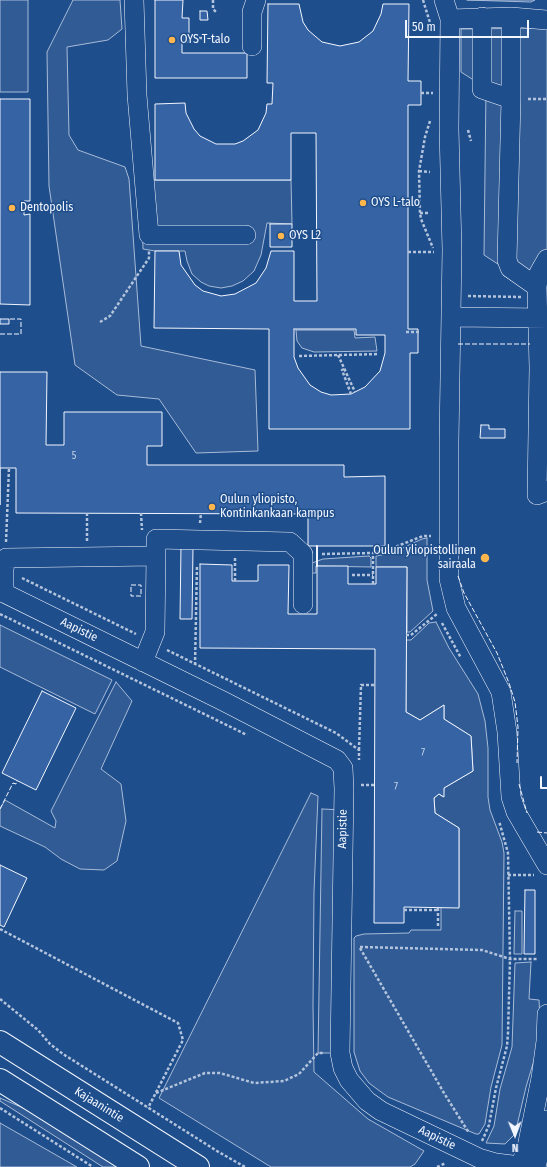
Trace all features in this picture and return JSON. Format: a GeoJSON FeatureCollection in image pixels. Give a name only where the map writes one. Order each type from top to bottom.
{"type":"FeatureCollection","features":[{"type":"Feature","properties":{"kind":"main road","name":"Kajaanintie"},"geometry":{"type":"LineString","coordinates":[[0,1042],[198,1167]]}},
{"type":"Feature","properties":{"kind":"main road"},"geometry":{"type":"LineString","coordinates":[[0,1080],[138,1167]]}},
{"type":"Feature","properties":{"kind":"street"},"geometry":{"type":"LineString","coordinates":[[134,0],[137,96],[149,235],[246,235]]}},
{"type":"Feature","properties":{"kind":"street"},"geometry":{"type":"LineString","coordinates":[[252,46],[252,12],[256,0]]}},
{"type":"Feature","properties":{"kind":"street"},"geometry":{"type":"LineString","coordinates":[[444,0],[450,19],[451,317],[449,579],[456,608],[500,692],[507,732],[511,797],[516,812],[543,870]]}},
{"type":"Feature","properties":{"kind":"street"},"geometry":{"type":"LineString","coordinates":[[482,17],[482,89],[511,99]]}},
{"type":"Feature","properties":{"kind":"street"},"geometry":{"type":"LineString","coordinates":[[450,19],[510,17],[547,20]]}},
{"type":"Feature","properties":{"kind":"street"},"geometry":{"type":"LineString","coordinates":[[510,17],[511,99],[507,260],[510,268],[537,292]]}},
{"type":"Feature","properties":{"kind":"street"},"geometry":{"type":"LineString","coordinates":[[542,493],[542,318],[537,292],[539,273],[547,259]]}},
{"type":"Feature","properties":{"kind":"street"},"geometry":{"type":"LineString","coordinates":[[451,317],[542,318]]}},
{"type":"Feature","properties":{"kind":"street"},"geometry":{"type":"LineString","coordinates":[[143,662],[155,632],[156,539],[290,542],[303,554],[303,604]]}},
{"type":"Feature","properties":{"kind":"street"},"geometry":{"type":"LineString","coordinates":[[2,592],[5,564],[156,556]]}},
{"type":"Feature","properties":{"kind":"street","name":"Aapistie"},"geometry":{"type":"LineString","coordinates":[[2,592],[337,760],[343,768],[340,1053],[343,1068],[349,1080],[367,1101],[381,1111],[479,1158],[496,1163],[527,1166]]}},
{"type":"Feature","properties":{"kind":"street"},"geometry":{"type":"LineString","coordinates":[[527,1166],[527,1147],[541,1078],[546,1040],[547,1014]]}},
{"type":"Feature","properties":{"kind":"street"},"geometry":{"type":"LineString","coordinates":[[527,1166],[547,1120]]}},
{"type":"Feature","properties":{"kind":"path"},"geometry":{"type":"LineString","coordinates":[[213,0],[213,9],[216,12]]}},
{"type":"Feature","properties":{"kind":"path"},"geometry":{"type":"LineString","coordinates":[[189,38],[216,38]]}},
{"type":"Feature","properties":{"kind":"path"},"geometry":{"type":"LineString","coordinates":[[421,93],[438,93]]}},
{"type":"Feature","properties":{"kind":"path"},"geometry":{"type":"LineString","coordinates":[[419,171],[430,172]]}},
{"type":"Feature","properties":{"kind":"path"},"geometry":{"type":"LineString","coordinates":[[420,213],[429,213]]}},
{"type":"Feature","properties":{"kind":"path"},"geometry":{"type":"LineString","coordinates":[[100,322],[110,316],[149,258],[149,235]]}},
{"type":"Feature","properties":{"kind":"path"},"geometry":{"type":"LineString","coordinates":[[408,252],[435,252]]}},
{"type":"Feature","properties":{"kind":"path"},"geometry":{"type":"LineString","coordinates":[[463,292],[468,296],[537,292]]}},
{"type":"Feature","properties":{"kind":"path"},"geometry":{"type":"LineString","coordinates":[[406,332],[420,332]]}},
{"type":"Feature","properties":{"kind":"path"},"geometry":{"type":"LineString","coordinates":[[299,356],[378,354]]}},
{"type":"Feature","properties":{"kind":"path"},"geometry":{"type":"LineString","coordinates":[[338,355],[355,392]]}},
{"type":"Feature","properties":{"kind":"path"},"geometry":{"type":"LineString","coordinates":[[344,369],[342,370],[351,394]]}},
{"type":"Feature","properties":{"kind":"path"},"geometry":{"type":"LineString","coordinates":[[8,468],[5,564],[151,642],[336,733],[359,750]]}},
{"type":"Feature","properties":{"kind":"path"},"geometry":{"type":"LineString","coordinates":[[87,513],[87,537]]}},
{"type":"Feature","properties":{"kind":"path"},"geometry":{"type":"LineString","coordinates":[[322,554],[373,553],[390,549],[423,536],[434,536]]}},
{"type":"Feature","properties":{"kind":"path"},"geometry":{"type":"LineString","coordinates":[[235,541],[235,581]]}},
{"type":"Feature","properties":{"kind":"path"},"geometry":{"type":"LineString","coordinates":[[373,553],[373,584]]}},
{"type":"Feature","properties":{"kind":"path"},"geometry":{"type":"LineString","coordinates":[[195,664],[197,565]]}},
{"type":"Feature","properties":{"kind":"path"},"geometry":{"type":"LineString","coordinates":[[352,575],[373,575]]}},
{"type":"Feature","properties":{"kind":"path"},"geometry":{"type":"LineString","coordinates":[[0,614],[253,738]]}},
{"type":"Feature","properties":{"kind":"path"},"geometry":{"type":"LineString","coordinates":[[406,635],[411,635],[438,614]]}},
{"type":"Feature","properties":{"kind":"path"},"geometry":{"type":"LineString","coordinates":[[360,764],[360,685],[375,685]]}},
{"type":"Feature","properties":{"kind":"path"},"geometry":{"type":"LineString","coordinates":[[360,778],[360,793]]}},
{"type":"Feature","properties":{"kind":"path"},"geometry":{"type":"LineString","coordinates":[[360,785],[374,785]]}},
{"type":"Feature","properties":{"kind":"path"},"geometry":{"type":"LineString","coordinates":[[477,1141],[482,1146],[489,1124],[496,1088],[507,1046],[510,959],[508,853],[498,817]]}},
{"type":"Feature","properties":{"kind":"path"},"geometry":{"type":"LineString","coordinates":[[508,875],[543,870]]}},
{"type":"Feature","properties":{"kind":"path"},"geometry":{"type":"LineString","coordinates":[[404,910],[438,909],[438,926]]}},
{"type":"Feature","properties":{"kind":"path"},"geometry":{"type":"LineString","coordinates":[[0,929],[178,1023],[183,1040],[148,1108]]}},
{"type":"Feature","properties":{"kind":"path"},"geometry":{"type":"LineString","coordinates":[[357,941],[444,1094],[473,1136]]}},
{"type":"Feature","properties":{"kind":"path"},"geometry":{"type":"LineString","coordinates":[[360,948],[482,950],[510,959],[537,959]]}},
{"type":"Feature","properties":{"kind":"path"},"geometry":{"type":"LineString","coordinates":[[0,999],[38,1030],[50,1044],[148,1108],[245,1167]]}},
{"type":"Feature","properties":{"kind":"path"},"geometry":{"type":"LineString","coordinates":[[156,1093],[195,1076],[209,1072],[220,1073],[254,1083],[284,1081],[299,1074],[318,1052],[340,1053]]}},
{"type":"Feature","properties":{"kind":"path"},"geometry":{"type":"LineString","coordinates":[[0,1108],[93,1167]]}},
{"type":"Feature","properties":{"kind":"shaded area"},"geometry":{"type":"Polygon","coordinates":[[[0,0],[28,0],[28,92],[0,92],[0,0]]]}},
{"type":"Feature","properties":{"kind":"shaded area"},"geometry":{"type":"Polygon","coordinates":[[[73,0],[120,0],[122,29],[108,40],[67,47],[69,135],[78,150],[125,167],[129,179],[141,346],[255,370],[258,451],[196,453],[159,399],[117,395],[75,365],[49,186],[47,52],[73,0]]]}},
{"type":"Feature","properties":{"kind":"shaded area"},"geometry":{"type":"Polygon","coordinates":[[[467,0],[535,0],[531,2],[467,0]]]}},
{"type":"Feature","properties":{"kind":"shaded area"},"geometry":{"type":"Polygon","coordinates":[[[547,28],[547,283],[531,293],[503,275],[504,268],[484,255],[486,88],[461,72],[461,29],[547,28]]]}},
{"type":"Feature","properties":{"kind":"shaded area"},"geometry":{"type":"Polygon","coordinates":[[[141,180],[291,180],[292,224],[267,223],[261,255],[254,271],[243,281],[232,286],[221,288],[209,286],[201,282],[192,274],[185,251],[155,251],[143,249],[141,180]]]}},
{"type":"Feature","properties":{"kind":"shaded area"},"geometry":{"type":"Polygon","coordinates":[[[296,330],[354,330],[355,338],[375,337],[377,351],[314,352],[302,348],[297,341],[296,330]]]}},
{"type":"Feature","properties":{"kind":"shaded area"},"geometry":{"type":"Polygon","coordinates":[[[427,538],[427,580],[433,611],[410,632],[407,632],[407,567],[376,567],[376,556],[392,553],[427,538]]]}},
{"type":"Feature","properties":{"kind":"shaded area"},"geometry":{"type":"Polygon","coordinates":[[[369,556],[371,558],[371,567],[316,566],[316,573],[312,573],[312,563],[323,559],[369,556]]]}},
{"type":"Feature","properties":{"kind":"shaded area"},"geometry":{"type":"Polygon","coordinates":[[[436,622],[449,648],[478,694],[485,721],[488,748],[488,797],[490,810],[502,842],[504,853],[502,1045],[491,1087],[485,1124],[479,1134],[388,1097],[369,1083],[360,1071],[354,1052],[354,938],[364,934],[409,933],[411,930],[441,930],[441,907],[459,907],[459,828],[435,813],[434,798],[439,794],[443,797],[444,788],[473,771],[471,736],[444,719],[444,705],[420,720],[406,712],[406,640],[411,640],[429,623],[436,622]]]}},
{"type":"Feature","properties":{"kind":"shaded area"},"geometry":{"type":"Polygon","coordinates":[[[0,625],[112,680],[95,714],[0,667],[0,625]]]}},
{"type":"Feature","properties":{"kind":"shaded area"},"geometry":{"type":"Polygon","coordinates":[[[116,682],[132,701],[101,769],[121,784],[126,821],[117,861],[104,870],[80,869],[61,859],[45,847],[0,826],[0,809],[5,800],[55,828],[56,821],[51,811],[116,682]]]}},
{"type":"Feature","properties":{"kind":"shaded area"},"geometry":{"type":"Polygon","coordinates":[[[311,793],[318,796],[314,892],[314,1072],[368,1119],[424,1151],[415,1164],[410,1167],[271,1167],[159,1098],[311,793]]]}},
{"type":"Feature","properties":{"kind":"shaded area"},"geometry":{"type":"Polygon","coordinates":[[[322,809],[344,810],[340,1053],[318,1053],[322,809]]]}},
{"type":"Feature","properties":{"kind":"shaded area"},"geometry":{"type":"Polygon","coordinates":[[[515,911],[522,911],[522,954],[514,954],[515,911]]]}},
{"type":"Feature","properties":{"kind":"shaded area"},"geometry":{"type":"Polygon","coordinates":[[[531,962],[529,999],[539,1000],[541,1037],[526,1087],[515,1134],[505,1144],[486,1143],[494,1126],[500,1089],[512,1047],[515,963],[531,962]]]}},
{"type":"Feature","properties":{"kind":"shaded area"},"geometry":{"type":"Polygon","coordinates":[[[0,1098],[28,1110],[120,1167],[103,1167],[0,1101],[0,1098]]]}},
{"type":"Feature","properties":{"kind":"shaded area"},"geometry":{"type":"Polygon","coordinates":[[[0,1123],[77,1167],[0,1167],[0,1123]]]}},
{"type":"Feature","properties":{"kind":"building","name":"OYS T-talo"},"geometry":{"type":"Polygon","coordinates":[[[155,0],[183,0],[182,18],[189,18],[189,42],[182,42],[182,53],[247,53],[247,78],[155,78],[155,0]]]}},
{"type":"Feature","properties":{"kind":"building","name":"OYS L-talo"},"geometry":{"type":"Polygon","coordinates":[[[268,4],[299,4],[303,22],[308,30],[322,42],[340,46],[359,42],[373,31],[381,14],[383,4],[409,4],[408,81],[421,81],[421,105],[408,105],[408,329],[418,329],[418,353],[410,353],[410,429],[269,429],[269,329],[154,328],[155,251],[179,251],[181,265],[195,285],[203,291],[221,296],[235,294],[256,283],[266,268],[271,251],[294,251],[294,301],[317,301],[316,133],[291,133],[291,180],[155,180],[155,104],[185,103],[186,113],[194,129],[200,136],[216,144],[235,144],[243,141],[258,130],[266,113],[267,104],[272,104],[273,83],[267,83],[268,4]],[[294,329],[294,357],[298,368],[310,385],[321,392],[331,395],[351,394],[365,387],[380,371],[385,353],[385,335],[356,335],[356,329],[294,329]]]}},
{"type":"Feature","properties":{"kind":"building"},"geometry":{"type":"Polygon","coordinates":[[[200,11],[207,11],[208,20],[200,20],[200,11]]]}},
{"type":"Feature","properties":{"kind":"building","name":"Dentopolis"},"geometry":{"type":"Polygon","coordinates":[[[0,99],[30,99],[30,201],[24,201],[24,215],[30,214],[30,305],[0,304],[0,99]]]}},
{"type":"Feature","properties":{"kind":"building","name":"OYS L2"},"geometry":{"type":"Polygon","coordinates":[[[270,224],[292,224],[292,247],[270,247],[270,224]]]}},
{"type":"Feature","properties":{"kind":"building"},"geometry":{"type":"Polygon","coordinates":[[[0,319],[9,319],[9,324],[0,324],[0,319]]]}},
{"type":"Feature","properties":{"kind":"building"},"geometry":{"type":"Polygon","coordinates":[[[0,372],[47,372],[46,445],[64,445],[64,412],[162,412],[162,446],[147,446],[147,465],[344,465],[344,477],[385,476],[385,546],[308,546],[308,514],[16,513],[16,468],[0,468],[0,372]]]}},
{"type":"Feature","properties":{"kind":"building"},"geometry":{"type":"Polygon","coordinates":[[[481,425],[489,425],[489,429],[505,429],[505,438],[480,438],[481,425]]]}},
{"type":"Feature","properties":{"kind":"building"},"geometry":{"type":"Polygon","coordinates":[[[181,546],[193,546],[192,619],[180,619],[181,546]]]}},
{"type":"Feature","properties":{"kind":"building"},"geometry":{"type":"Polygon","coordinates":[[[200,564],[232,565],[232,581],[258,581],[258,565],[289,565],[288,614],[317,614],[317,566],[348,566],[348,584],[376,584],[376,567],[407,567],[406,712],[420,720],[444,705],[444,719],[471,736],[473,771],[444,788],[444,797],[439,794],[434,798],[435,813],[459,828],[459,908],[404,907],[404,923],[374,923],[375,649],[200,648],[200,564]]]}},
{"type":"Feature","properties":{"kind":"building"},"geometry":{"type":"Polygon","coordinates":[[[42,691],[76,708],[36,790],[2,773],[42,691]]]}},
{"type":"Feature","properties":{"kind":"building"},"geometry":{"type":"Polygon","coordinates":[[[0,865],[27,878],[4,927],[0,925],[0,865]]]}},
{"type":"Feature","properties":{"kind":"building"},"geometry":{"type":"Polygon","coordinates":[[[525,890],[535,890],[535,954],[524,954],[525,890]]]}},
{"type":"Feature","properties":{"kind":"fence"},"geometry":{"type":"LineString","coordinates":[[0,334],[21,334],[21,319],[8,319]]}},
{"type":"Feature","properties":{"kind":"fence"},"geometry":{"type":"LineString","coordinates":[[458,344],[530,344]]}},
{"type":"Feature","properties":{"kind":"fence"},"geometry":{"type":"LineString","coordinates":[[458,576],[464,593],[497,653],[515,702],[518,727],[517,763]]}},
{"type":"Feature","properties":{"kind":"fence"},"geometry":{"type":"LineString","coordinates":[[131,585],[141,585],[141,596],[131,596],[131,585]]}},
{"type":"Feature","properties":{"kind":"fence"},"geometry":{"type":"LineString","coordinates":[[0,809],[13,783],[16,784],[17,781]]}},
{"type":"Feature","properties":{"kind":"fence"},"geometry":{"type":"LineString","coordinates":[[519,784],[527,813]]}},
{"type":"Feature","properties":{"kind":"fence"},"geometry":{"type":"LineString","coordinates":[[537,832],[547,833]]}},
{"type":"Feature","properties":{"kind":"wall"},"geometry":{"type":"LineString","coordinates":[[317,546],[317,566]]}},
{"type":"Feature","properties":{"kind":"wall"},"geometry":{"type":"LineString","coordinates":[[541,777],[541,788],[547,788]]}},
{"type":"Feature","properties":{"kind":"place","name":"OYS T-talo"},"geometry":{"type":"Point","coordinates":[172,40]}},
{"type":"Feature","properties":{"kind":"place","name":"OYS L-talo"},"geometry":{"type":"Point","coordinates":[363,203]}},
{"type":"Feature","properties":{"kind":"place","name":"Dentopolis"},"geometry":{"type":"Point","coordinates":[12,208]}},
{"type":"Feature","properties":{"kind":"place","name":"OYS L2"},"geometry":{"type":"Point","coordinates":[281,236]}},
{"type":"Feature","properties":{"kind":"place","name":"Oulun yliopisto, Kontinkankaan kampus"},"geometry":{"type":"Point","coordinates":[212,507]}},
{"type":"Feature","properties":{"kind":"place","name":"Oulun yliopistollinen sairaala"},"geometry":{"type":"Point","coordinates":[485,558]}}]}
